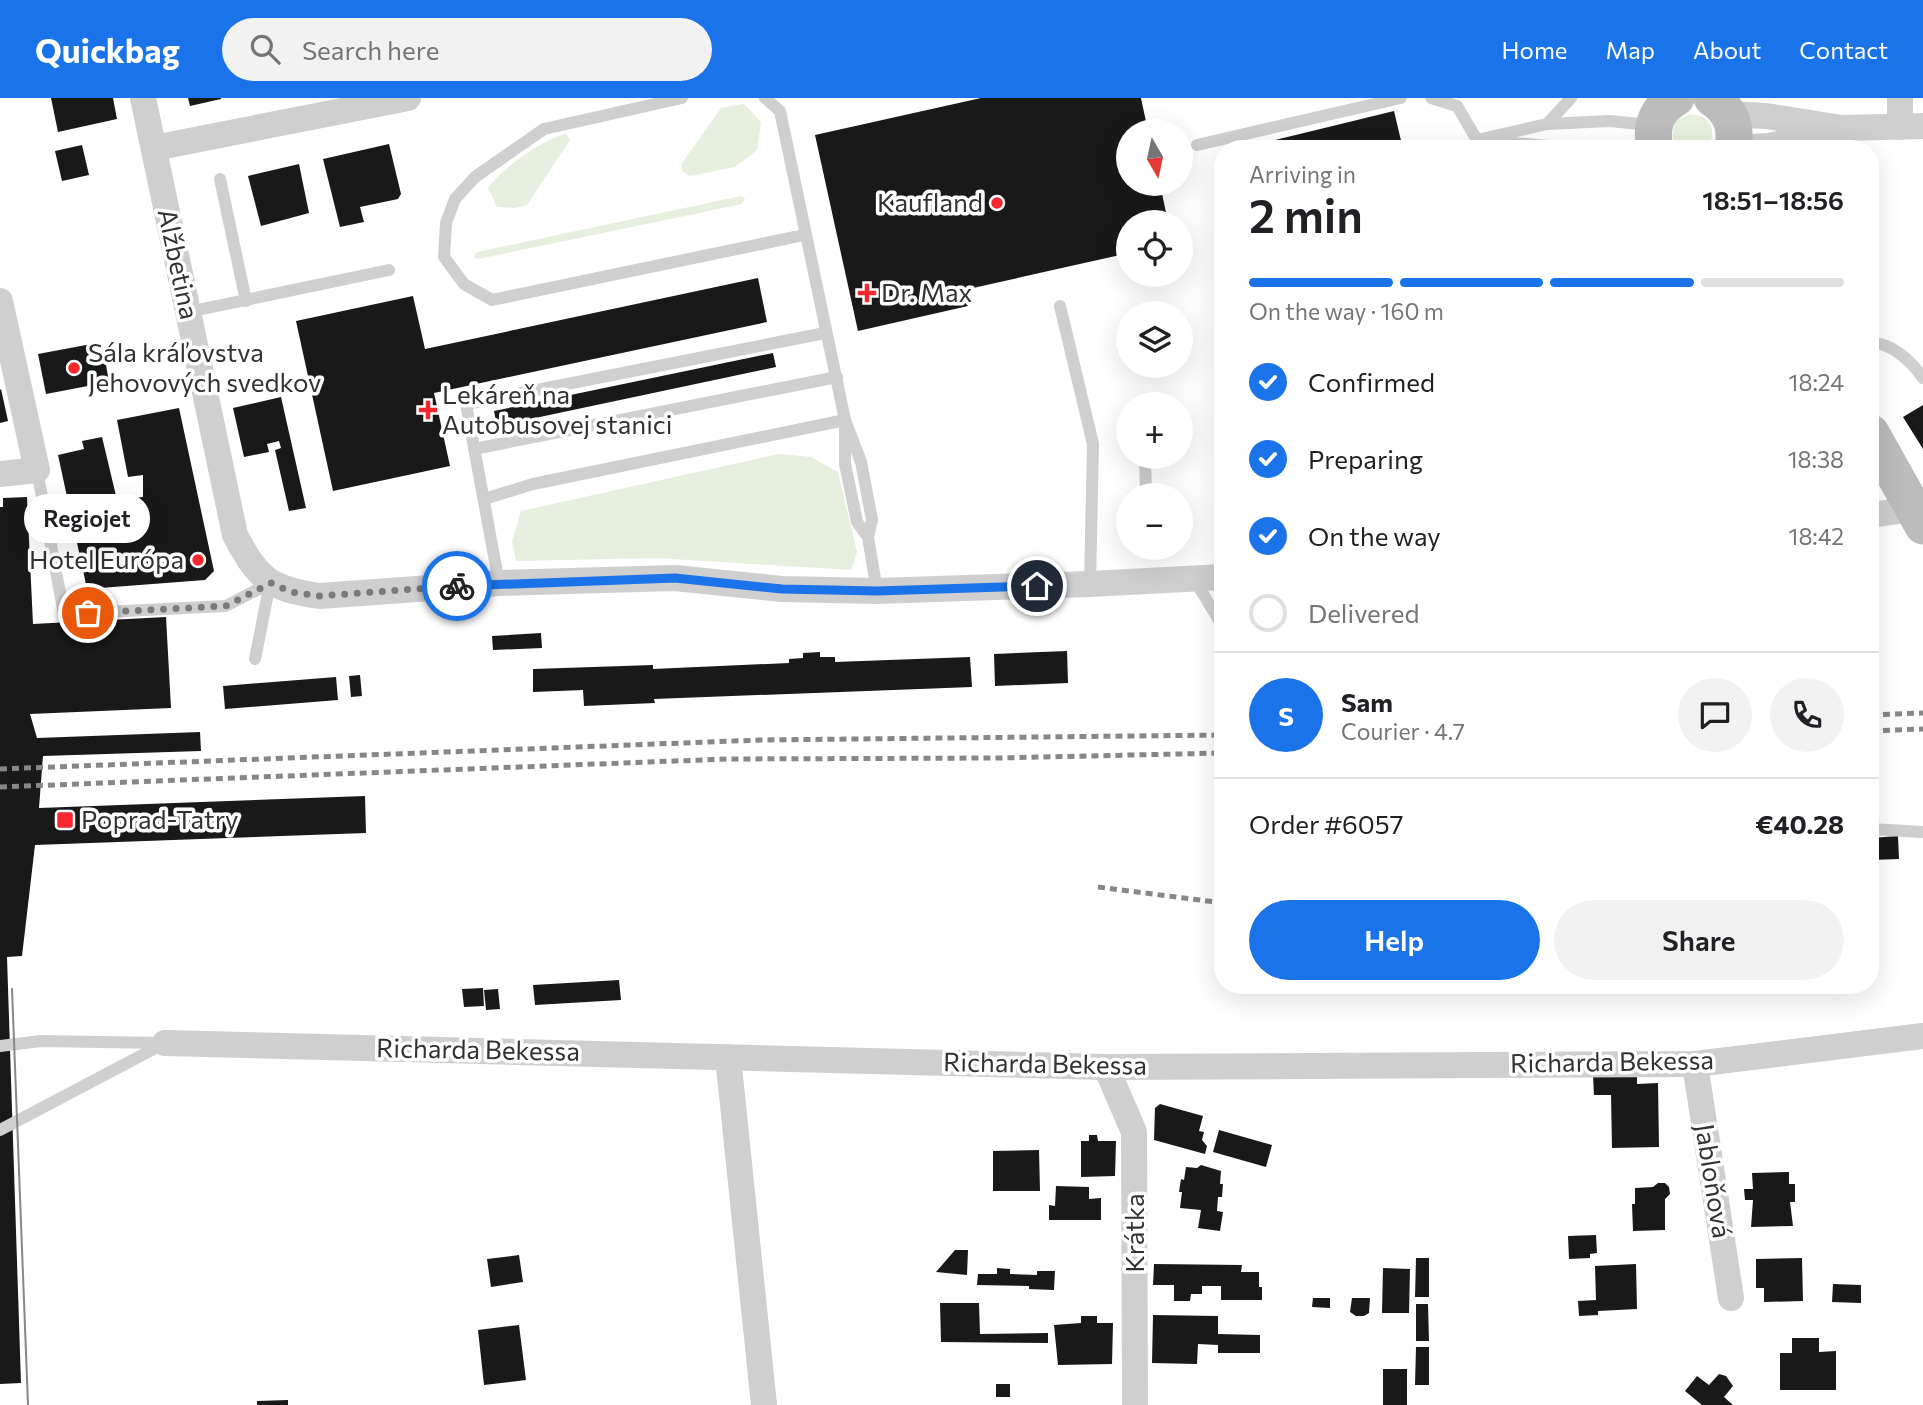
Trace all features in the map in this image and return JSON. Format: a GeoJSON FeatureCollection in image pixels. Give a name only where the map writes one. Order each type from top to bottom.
{"type":"FeatureCollection","features":[{"type":"Feature","properties":{"kind":"street","name":"Alžbetina"},"geometry":{"type":"LineString","coordinates":[[143,98],[235,535],[248,560],[271,583]]}},
{"type":"Feature","properties":{"kind":"street"},"geometry":{"type":"LineString","coordinates":[[154,148],[408,98]]}},
{"type":"Feature","properties":{"kind":"street"},"geometry":{"type":"LineString","coordinates":[[1793,140],[1842,128],[1911,127],[1900,98]]}},
{"type":"Feature","properties":{"kind":"street"},"geometry":{"type":"LineString","coordinates":[[1727,127],[1756,140]]}},
{"type":"Feature","properties":{"kind":"street"},"geometry":{"type":"LineString","coordinates":[[1824,140],[1842,128]]}},
{"type":"Feature","properties":{"kind":"street"},"geometry":{"type":"LineString","coordinates":[[0,301],[37,470],[0,474]]}},
{"type":"Feature","properties":{"kind":"street"},"geometry":{"type":"LineString","coordinates":[[1879,447],[1918,517]]}},
{"type":"Feature","properties":{"kind":"street"},"geometry":{"type":"LineString","coordinates":[[1879,515],[1918,517]]}},
{"type":"Feature","properties":{"kind":"street"},"geometry":{"type":"LineString","coordinates":[[271,583],[291,592],[320,596],[499,583],[675,578],[782,589],[877,591],[1214,578]]}},
{"type":"Feature","properties":{"kind":"street","name":"Richarda Bekessa"},"geometry":{"type":"LineString","coordinates":[[165,1043],[1106,1067],[1695,1063],[1923,1036]]}},
{"type":"Feature","properties":{"kind":"street"},"geometry":{"type":"LineString","coordinates":[[729,1058],[764,1405]]}},
{"type":"Feature","properties":{"kind":"street","name":"Jabloňová"},"geometry":{"type":"LineString","coordinates":[[1695,1063],[1731,1298]]}},
{"type":"Feature","properties":{"kind":"street","name":"Krátka"},"geometry":{"type":"LineString","coordinates":[[1106,1067],[1134,1132],[1135,1405]]}},
{"type":"Feature","properties":{"kind":"lane"},"geometry":{"type":"LineString","coordinates":[[682,98],[544,129],[475,177],[455,199],[446,223],[444,257],[464,284],[492,300],[804,235]]}},
{"type":"Feature","properties":{"kind":"lane"},"geometry":{"type":"LineString","coordinates":[[765,98],[780,111],[845,420],[861,461],[872,520],[868,537],[877,591]]}},
{"type":"Feature","properties":{"kind":"lane"},"geometry":{"type":"LineString","coordinates":[[1219,140],[1401,98]]}},
{"type":"Feature","properties":{"kind":"lane"},"geometry":{"type":"LineString","coordinates":[[1431,98],[1458,102],[1478,139]]}},
{"type":"Feature","properties":{"kind":"lane"},"geometry":{"type":"LineString","coordinates":[[1547,124],[1572,98]]}},
{"type":"Feature","properties":{"kind":"lane"},"geometry":{"type":"LineString","coordinates":[[1478,139],[1547,124],[1656,118]]}},
{"type":"Feature","properties":{"kind":"lane"},"geometry":{"type":"LineString","coordinates":[[1478,139],[1488,140]]}},
{"type":"Feature","properties":{"kind":"lane"},"geometry":{"type":"LineString","coordinates":[[1197,145],[1214,141]]}},
{"type":"Feature","properties":{"kind":"lane"},"geometry":{"type":"LineString","coordinates":[[220,179],[246,301]]}},
{"type":"Feature","properties":{"kind":"lane"},"geometry":{"type":"LineString","coordinates":[[188,312],[389,270]]}},
{"type":"Feature","properties":{"kind":"lane"},"geometry":{"type":"LineString","coordinates":[[1060,306],[1093,444],[1090,584]]}},
{"type":"Feature","properties":{"kind":"lane"},"geometry":{"type":"LineString","coordinates":[[499,583],[466,404],[825,333]]}},
{"type":"Feature","properties":{"kind":"lane"},"geometry":{"type":"LineString","coordinates":[[1879,342],[1914,365],[1923,378]]}},
{"type":"Feature","properties":{"kind":"lane"},"geometry":{"type":"LineString","coordinates":[[474,449],[837,377]]}},
{"type":"Feature","properties":{"kind":"lane"},"geometry":{"type":"LineString","coordinates":[[484,499],[533,484],[845,420]]}},
{"type":"Feature","properties":{"kind":"lane"},"geometry":{"type":"LineString","coordinates":[[37,470],[64,614],[226,606],[271,583]]}},
{"type":"Feature","properties":{"kind":"lane"},"geometry":{"type":"LineString","coordinates":[[1194,579],[1214,611]]}},
{"type":"Feature","properties":{"kind":"lane"},"geometry":{"type":"LineString","coordinates":[[255,659],[271,583]]}},
{"type":"Feature","properties":{"kind":"lane"},"geometry":{"type":"LineString","coordinates":[[1879,829],[1923,832]]}},
{"type":"Feature","properties":{"kind":"lane"},"geometry":{"type":"LineString","coordinates":[[0,1046],[41,1041],[165,1043]]}},
{"type":"Feature","properties":{"kind":"lane"},"geometry":{"type":"LineString","coordinates":[[0,1130],[165,1043]]}},
{"type":"Feature","properties":{"kind":"green space"},"geometry":{"type":"Polygon","coordinates":[[[744,104],[761,122],[757,150],[735,167],[690,176],[682,171],[682,163],[721,108],[744,104]]]}},
{"type":"Feature","properties":{"kind":"green space"},"geometry":{"type":"Polygon","coordinates":[[[1690,114],[1704,117],[1710,125],[1711,140],[1674,140],[1677,120],[1690,114]]]}},
{"type":"Feature","properties":{"kind":"green space"},"geometry":{"type":"Polygon","coordinates":[[[566,133],[570,140],[527,205],[515,208],[497,207],[488,188],[496,179],[523,156],[566,133]]]}},
{"type":"Feature","properties":{"kind":"green space"},"geometry":{"type":"Polygon","coordinates":[[[741,196],[745,199],[742,204],[478,259],[474,257],[477,252],[741,196]]]}},
{"type":"Feature","properties":{"kind":"green space"},"geometry":{"type":"Polygon","coordinates":[[[779,454],[811,457],[838,472],[857,552],[851,570],[656,558],[516,561],[512,541],[521,511],[779,454]]]}},
{"type":"Feature","properties":{"kind":"building"},"geometry":{"type":"Polygon","coordinates":[[[51,98],[113,98],[117,119],[58,132],[51,98]]]}},
{"type":"Feature","properties":{"kind":"building"},"geometry":{"type":"Polygon","coordinates":[[[188,98],[221,98],[221,99],[190,106],[188,98]]]}},
{"type":"Feature","properties":{"kind":"building","name":"Kaufland"},"geometry":{"type":"Polygon","coordinates":[[[981,98],[1141,98],[1145,119],[1116,119],[1116,196],[1163,196],[1165,210],[1116,210],[1116,256],[964,290],[968,306],[858,331],[815,135],[981,98]]]}},
{"type":"Feature","properties":{"kind":"building"},"geometry":{"type":"Polygon","coordinates":[[[1394,111],[1401,140],[1275,140],[1394,111]]]}},
{"type":"Feature","properties":{"kind":"building"},"geometry":{"type":"Polygon","coordinates":[[[389,144],[401,194],[398,199],[360,207],[364,222],[340,227],[323,159],[389,144]]]}},
{"type":"Feature","properties":{"kind":"building"},"geometry":{"type":"Polygon","coordinates":[[[82,145],[89,175],[62,181],[55,151],[82,145]]]}},
{"type":"Feature","properties":{"kind":"building"},"geometry":{"type":"Polygon","coordinates":[[[299,164],[309,213],[261,226],[248,176],[299,164]]]}},
{"type":"Feature","properties":{"kind":"building"},"geometry":{"type":"Polygon","coordinates":[[[758,278],[767,322],[434,393],[450,466],[333,491],[296,321],[413,296],[425,349],[758,278]]]}},
{"type":"Feature","properties":{"kind":"building","name":"Sála kráľovstva Jehovových svedkov"},"geometry":{"type":"Polygon","coordinates":[[[102,342],[109,382],[46,394],[38,354],[102,342]]]}},
{"type":"Feature","properties":{"kind":"building"},"geometry":{"type":"Polygon","coordinates":[[[773,353],[776,367],[497,426],[494,411],[773,353]]]}},
{"type":"Feature","properties":{"kind":"building"},"geometry":{"type":"Polygon","coordinates":[[[0,390],[8,421],[0,423],[0,390]]]}},
{"type":"Feature","properties":{"kind":"building"},"geometry":{"type":"Polygon","coordinates":[[[281,397],[306,508],[289,511],[275,450],[281,448],[279,441],[267,444],[269,452],[244,457],[233,408],[281,397]]]}},
{"type":"Feature","properties":{"kind":"building"},"geometry":{"type":"Polygon","coordinates":[[[1923,405],[1923,449],[1903,417],[1923,405]]]}},
{"type":"Feature","properties":{"kind":"building"},"geometry":{"type":"Polygon","coordinates":[[[179,408],[214,571],[205,580],[87,589],[58,455],[84,449],[82,441],[102,437],[117,500],[143,497],[143,475],[128,477],[117,420],[179,408]]]}},
{"type":"Feature","properties":{"kind":"building"},"geometry":{"type":"Polygon","coordinates":[[[27,497],[33,624],[166,617],[171,708],[30,714],[37,738],[200,732],[201,751],[43,756],[39,808],[365,796],[366,833],[35,845],[22,956],[7,957],[21,1383],[0,1384],[0,507],[3,507],[3,498],[27,497]]]}},
{"type":"Feature","properties":{"kind":"building"},"geometry":{"type":"Polygon","coordinates":[[[541,633],[542,648],[493,650],[492,636],[541,633]]]}},
{"type":"Feature","properties":{"kind":"building"},"geometry":{"type":"Polygon","coordinates":[[[1067,651],[1068,683],[995,686],[994,654],[1067,651]]]}},
{"type":"Feature","properties":{"kind":"building"},"geometry":{"type":"Polygon","coordinates":[[[820,652],[820,657],[835,657],[835,662],[970,657],[972,687],[654,699],[655,703],[584,706],[583,690],[533,692],[533,669],[653,665],[653,669],[789,663],[789,659],[803,658],[803,653],[820,652]]]}},
{"type":"Feature","properties":{"kind":"building"},"geometry":{"type":"Polygon","coordinates":[[[360,675],[362,696],[351,697],[349,676],[360,675]]]}},
{"type":"Feature","properties":{"kind":"building"},"geometry":{"type":"Polygon","coordinates":[[[336,677],[338,700],[225,709],[223,686],[336,677]]]}},
{"type":"Feature","properties":{"kind":"building"},"geometry":{"type":"Polygon","coordinates":[[[1898,836],[1899,859],[1879,860],[1879,837],[1898,836]]]}},
{"type":"Feature","properties":{"kind":"building"},"geometry":{"type":"Polygon","coordinates":[[[619,980],[621,1000],[535,1005],[533,985],[619,980]]]}},
{"type":"Feature","properties":{"kind":"building"},"geometry":{"type":"Polygon","coordinates":[[[483,988],[484,1006],[464,1007],[462,989],[483,988]]]}},
{"type":"Feature","properties":{"kind":"building"},"geometry":{"type":"Polygon","coordinates":[[[498,989],[500,1009],[486,1010],[484,990],[498,989]]]}},
{"type":"Feature","properties":{"kind":"building"},"geometry":{"type":"Polygon","coordinates":[[[1637,1075],[1637,1084],[1658,1083],[1659,1147],[1612,1148],[1611,1095],[1594,1095],[1593,1076],[1637,1075]]]}},
{"type":"Feature","properties":{"kind":"building"},"geometry":{"type":"Polygon","coordinates":[[[1160,1104],[1203,1116],[1199,1131],[1204,1132],[1202,1140],[1207,1146],[1205,1154],[1154,1140],[1155,1108],[1160,1104]]]}},
{"type":"Feature","properties":{"kind":"building"},"geometry":{"type":"Polygon","coordinates":[[[1219,1130],[1272,1145],[1266,1167],[1213,1152],[1219,1130]]]}},
{"type":"Feature","properties":{"kind":"building"},"geometry":{"type":"Polygon","coordinates":[[[1089,1135],[1097,1135],[1098,1141],[1116,1141],[1115,1176],[1081,1177],[1081,1141],[1089,1141],[1089,1135]]]}},
{"type":"Feature","properties":{"kind":"building"},"geometry":{"type":"Polygon","coordinates":[[[1039,1150],[1040,1191],[993,1191],[993,1151],[1039,1150]]]}},
{"type":"Feature","properties":{"kind":"building"},"geometry":{"type":"Polygon","coordinates":[[[1201,1165],[1221,1171],[1222,1197],[1218,1197],[1217,1211],[1223,1212],[1220,1231],[1198,1228],[1201,1210],[1180,1208],[1182,1192],[1179,1192],[1186,1167],[1197,1168],[1201,1165]]]}},
{"type":"Feature","properties":{"kind":"building"},"geometry":{"type":"Polygon","coordinates":[[[1789,1172],[1789,1184],[1795,1184],[1795,1202],[1790,1202],[1793,1226],[1751,1227],[1753,1200],[1745,1200],[1744,1189],[1753,1189],[1752,1173],[1789,1172]]]}},
{"type":"Feature","properties":{"kind":"building"},"geometry":{"type":"Polygon","coordinates":[[[1658,1183],[1665,1183],[1669,1187],[1670,1194],[1665,1199],[1665,1230],[1633,1231],[1632,1204],[1635,1204],[1635,1188],[1653,1187],[1658,1183]]]}},
{"type":"Feature","properties":{"kind":"building"},"geometry":{"type":"Polygon","coordinates":[[[1056,1186],[1089,1187],[1089,1199],[1101,1198],[1101,1220],[1049,1220],[1049,1205],[1055,1206],[1056,1186]]]}},
{"type":"Feature","properties":{"kind":"building"},"geometry":{"type":"Polygon","coordinates":[[[1596,1235],[1597,1253],[1590,1254],[1590,1258],[1569,1259],[1568,1236],[1596,1235]]]}},
{"type":"Feature","properties":{"kind":"building"},"geometry":{"type":"Polygon","coordinates":[[[955,1250],[968,1250],[967,1275],[936,1272],[955,1250]]]}},
{"type":"Feature","properties":{"kind":"building"},"geometry":{"type":"Polygon","coordinates":[[[519,1255],[523,1282],[491,1287],[487,1259],[519,1255]]]}},
{"type":"Feature","properties":{"kind":"building"},"geometry":{"type":"Polygon","coordinates":[[[1416,1258],[1429,1258],[1429,1297],[1415,1297],[1416,1258]]]}},
{"type":"Feature","properties":{"kind":"building"},"geometry":{"type":"Polygon","coordinates":[[[1802,1258],[1803,1301],[1764,1302],[1764,1288],[1756,1288],[1756,1259],[1802,1258]]]}},
{"type":"Feature","properties":{"kind":"building"},"geometry":{"type":"Polygon","coordinates":[[[1154,1264],[1242,1265],[1241,1272],[1259,1272],[1262,1300],[1221,1300],[1221,1286],[1202,1286],[1202,1294],[1191,1294],[1190,1301],[1174,1301],[1174,1285],[1153,1285],[1154,1264]]]}},
{"type":"Feature","properties":{"kind":"building"},"geometry":{"type":"Polygon","coordinates":[[[1636,1264],[1637,1309],[1598,1311],[1598,1315],[1579,1316],[1578,1301],[1596,1300],[1595,1266],[1636,1264]]]}},
{"type":"Feature","properties":{"kind":"building"},"geometry":{"type":"Polygon","coordinates":[[[997,1268],[1010,1269],[1010,1274],[1037,1275],[1037,1271],[1055,1271],[1054,1290],[1029,1289],[1029,1286],[977,1285],[978,1274],[997,1274],[997,1268]]]}},
{"type":"Feature","properties":{"kind":"building"},"geometry":{"type":"Polygon","coordinates":[[[1383,1268],[1410,1269],[1409,1313],[1382,1313],[1383,1268]]]}},
{"type":"Feature","properties":{"kind":"building"},"geometry":{"type":"Polygon","coordinates":[[[1833,1284],[1861,1285],[1861,1303],[1832,1302],[1833,1284]]]}},
{"type":"Feature","properties":{"kind":"building"},"geometry":{"type":"Polygon","coordinates":[[[1313,1298],[1330,1298],[1330,1308],[1312,1307],[1313,1298]]]}},
{"type":"Feature","properties":{"kind":"building"},"geometry":{"type":"Polygon","coordinates":[[[1352,1298],[1370,1298],[1369,1313],[1356,1316],[1350,1312],[1352,1298]]]}},
{"type":"Feature","properties":{"kind":"building"},"geometry":{"type":"Polygon","coordinates":[[[940,1303],[979,1303],[980,1334],[1048,1333],[1048,1343],[941,1342],[940,1303]]]}},
{"type":"Feature","properties":{"kind":"building"},"geometry":{"type":"Polygon","coordinates":[[[1416,1304],[1428,1304],[1429,1341],[1416,1341],[1416,1304]]]}},
{"type":"Feature","properties":{"kind":"building"},"geometry":{"type":"Polygon","coordinates":[[[1153,1315],[1218,1316],[1218,1334],[1260,1335],[1260,1353],[1218,1353],[1218,1345],[1198,1344],[1197,1364],[1152,1363],[1153,1315]]]}},
{"type":"Feature","properties":{"kind":"building"},"geometry":{"type":"Polygon","coordinates":[[[1081,1316],[1097,1316],[1097,1323],[1113,1323],[1112,1364],[1058,1365],[1054,1325],[1081,1323],[1081,1316]]]}},
{"type":"Feature","properties":{"kind":"building"},"geometry":{"type":"Polygon","coordinates":[[[519,1325],[526,1380],[484,1385],[478,1330],[519,1325]]]}},
{"type":"Feature","properties":{"kind":"building"},"geometry":{"type":"Polygon","coordinates":[[[1792,1338],[1819,1338],[1819,1352],[1836,1351],[1836,1390],[1780,1390],[1780,1353],[1792,1353],[1792,1338]]]}},
{"type":"Feature","properties":{"kind":"building"},"geometry":{"type":"Polygon","coordinates":[[[1416,1347],[1429,1347],[1429,1385],[1415,1385],[1416,1347]]]}},
{"type":"Feature","properties":{"kind":"building"},"geometry":{"type":"Polygon","coordinates":[[[1383,1369],[1407,1369],[1407,1405],[1383,1405],[1383,1369]]]}},
{"type":"Feature","properties":{"kind":"building"},"geometry":{"type":"Polygon","coordinates":[[[1719,1374],[1726,1376],[1733,1386],[1724,1397],[1733,1405],[1702,1405],[1685,1391],[1697,1376],[1709,1385],[1719,1374]]]}},
{"type":"Feature","properties":{"kind":"building"},"geometry":{"type":"Polygon","coordinates":[[[996,1384],[1010,1384],[1010,1397],[996,1397],[996,1384]]]}},
{"type":"Feature","properties":{"kind":"building"},"geometry":{"type":"Polygon","coordinates":[[[288,1400],[288,1405],[257,1405],[257,1401],[288,1400]]]}},
{"type":"Feature","properties":{"kind":"tram line"},"geometry":{"type":"LineString","coordinates":[[12,989],[28,1405]]}},
{"type":"Feature","properties":{"kind":"railway"},"geometry":{"type":"LineString","coordinates":[[1879,715],[1923,713]]}},
{"type":"Feature","properties":{"kind":"railway"},"geometry":{"type":"LineString","coordinates":[[1879,731],[1923,729]]}},
{"type":"Feature","properties":{"kind":"railway"},"geometry":{"type":"LineString","coordinates":[[0,769],[761,740],[1214,735]]}},
{"type":"Feature","properties":{"kind":"railway"},"geometry":{"type":"LineString","coordinates":[[0,787],[727,759],[998,758],[1214,753]]}},
{"type":"Feature","properties":{"kind":"railway"},"geometry":{"type":"LineString","coordinates":[[1098,887],[1214,902]]}},
{"type":"Feature","properties":{"kind":"way so far"},"geometry":{"type":"LineString","coordinates":[[88,613],[226,606],[271,583],[291,592],[320,596],[457,586]]}},
{"type":"Feature","properties":{"kind":"place","name":"Kaufland"},"geometry":{"type":"Point","coordinates":[997,203]}},
{"type":"Feature","properties":{"kind":"place","name":"Dr. Max"},"geometry":{"type":"Point","coordinates":[867,293]}},
{"type":"Feature","properties":{"kind":"place","name":"Sála kráľovstva Jehovových svedkov"},"geometry":{"type":"Point","coordinates":[74,368]}},
{"type":"Feature","properties":{"kind":"place","name":"Lekáreň na Autobusovej stanici"},"geometry":{"type":"Point","coordinates":[428,410]}},
{"type":"Feature","properties":{"kind":"place","name":"Hotel Európa"},"geometry":{"type":"Point","coordinates":[198,560]}},
{"type":"Feature","properties":{"kind":"place","name":"Regiojet"},"geometry":{"type":"Point","coordinates":[88,613]}},
{"type":"Feature","properties":{"kind":"place","name":"Poprad-Tatry"},"geometry":{"type":"Point","coordinates":[65,820]}},
{"type":"Feature","properties":{"kind":"route"},"geometry":{"type":"LineString","coordinates":[[457,586],[675,578],[782,589],[877,591],[1037,586]]}}]}
